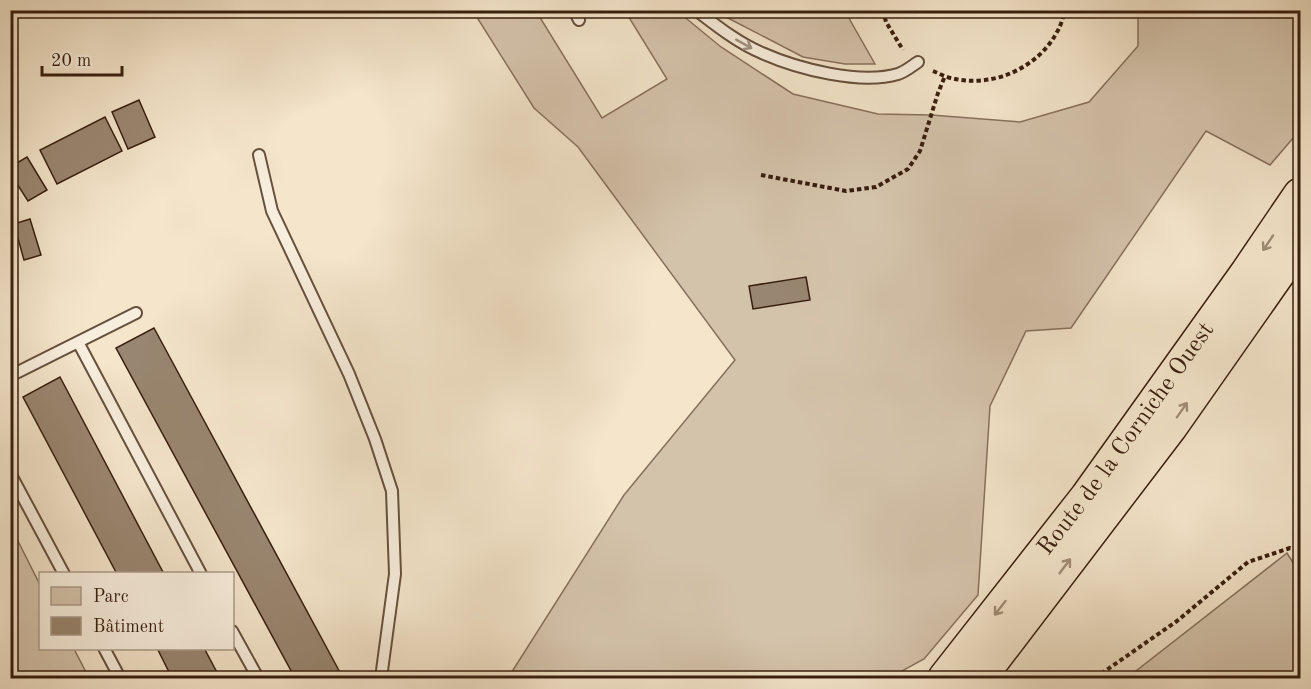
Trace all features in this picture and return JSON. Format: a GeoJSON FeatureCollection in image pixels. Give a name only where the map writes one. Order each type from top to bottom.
{"type":"FeatureCollection","features":[{"type":"Feature","properties":{"kind":"highway","name":"Route de la Corniche Ouest"},"geometry":{"type":"LineString","coordinates":[[945,678],[1087,497],[1241,282],[1300,195]]}},
{"type":"Feature","properties":{"kind":"highway","name":"Route de la Corniche Ouest"},"geometry":{"type":"LineString","coordinates":[[979,678],[1171,426],[1300,242]]}},
{"type":"Feature","properties":{"kind":"lane"},"geometry":{"type":"LineString","coordinates":[[696,10],[730,36],[762,53],[830,74],[877,77],[900,73],[918,62]]}},
{"type":"Feature","properties":{"kind":"lane"},"geometry":{"type":"LineString","coordinates":[[259,155],[272,211],[349,374],[375,439],[392,491],[395,574],[381,678]]}},
{"type":"Feature","properties":{"kind":"lane"},"geometry":{"type":"LineString","coordinates":[[10,376],[136,313]]}},
{"type":"Feature","properties":{"kind":"lane"},"geometry":{"type":"LineString","coordinates":[[78,342],[200,572]]}},
{"type":"Feature","properties":{"kind":"lane"},"geometry":{"type":"LineString","coordinates":[[10,473],[63,572]]}},
{"type":"Feature","properties":{"kind":"lane"},"geometry":{"type":"LineString","coordinates":[[234,636],[258,678]]}},
{"type":"Feature","properties":{"kind":"lane"},"geometry":{"type":"LineString","coordinates":[[105,650],[120,678]]}},
{"type":"Feature","properties":{"kind":"path"},"geometry":{"type":"LineString","coordinates":[[883,10],[886,22],[903,50],[927,69],[955,80],[985,81],[1014,73],[1039,56],[1058,32],[1065,10]]}},
{"type":"Feature","properties":{"kind":"path"},"geometry":{"type":"LineString","coordinates":[[761,175],[846,191],[876,187],[908,169],[920,151],[945,76]]}},
{"type":"Feature","properties":{"kind":"path"},"geometry":{"type":"LineString","coordinates":[[1095,678],[1177,621],[1248,562],[1290,548],[1300,550]]}},
{"type":"Feature","properties":{"kind":"green space"},"geometry":{"type":"Polygon","coordinates":[[[676,10],[721,47],[793,94],[878,114],[931,115],[1020,122],[1089,102],[1138,46],[1138,11],[1300,11],[1300,130],[1270,165],[1206,131],[1071,328],[1026,331],[990,406],[978,595],[924,659],[900,672],[895,678],[508,678],[624,495],[735,360],[578,147],[534,108],[473,11],[536,11],[602,118],[667,79],[625,11],[676,10]]]}},
{"type":"Feature","properties":{"kind":"green space"},"geometry":{"type":"Polygon","coordinates":[[[718,11],[849,11],[850,20],[875,64],[845,64],[803,57],[718,11]]]}},
{"type":"Feature","properties":{"kind":"green space"},"geometry":{"type":"Polygon","coordinates":[[[11,527],[39,583],[39,650],[75,650],[89,678],[11,678],[11,527]]]}},
{"type":"Feature","properties":{"kind":"green space"},"geometry":{"type":"Polygon","coordinates":[[[1287,553],[1300,574],[1300,678],[1127,678],[1287,553]]]}},
{"type":"Feature","properties":{"kind":"building"},"geometry":{"type":"Polygon","coordinates":[[[139,100],[155,137],[128,149],[112,112],[139,100]]]}},
{"type":"Feature","properties":{"kind":"building"},"geometry":{"type":"Polygon","coordinates":[[[105,117],[122,151],[57,184],[40,150],[105,117]]]}},
{"type":"Feature","properties":{"kind":"building"},"geometry":{"type":"Polygon","coordinates":[[[27,157],[47,190],[28,201],[10,173],[10,167],[27,157]]]}},
{"type":"Feature","properties":{"kind":"building"},"geometry":{"type":"Polygon","coordinates":[[[30,219],[41,255],[24,260],[14,224],[30,219]]]}},
{"type":"Feature","properties":{"kind":"building"},"geometry":{"type":"Polygon","coordinates":[[[806,277],[810,300],[753,309],[749,286],[806,277]]]}},
{"type":"Feature","properties":{"kind":"building"},"geometry":{"type":"Polygon","coordinates":[[[154,328],[343,678],[295,678],[116,348],[154,328]]]}},
{"type":"Feature","properties":{"kind":"building"},"geometry":{"type":"Polygon","coordinates":[[[60,377],[163,572],[116,572],[23,397],[60,377]]]}},
{"type":"Feature","properties":{"kind":"building"},"geometry":{"type":"Polygon","coordinates":[[[158,650],[205,650],[220,678],[172,678],[158,650]]]}}]}
